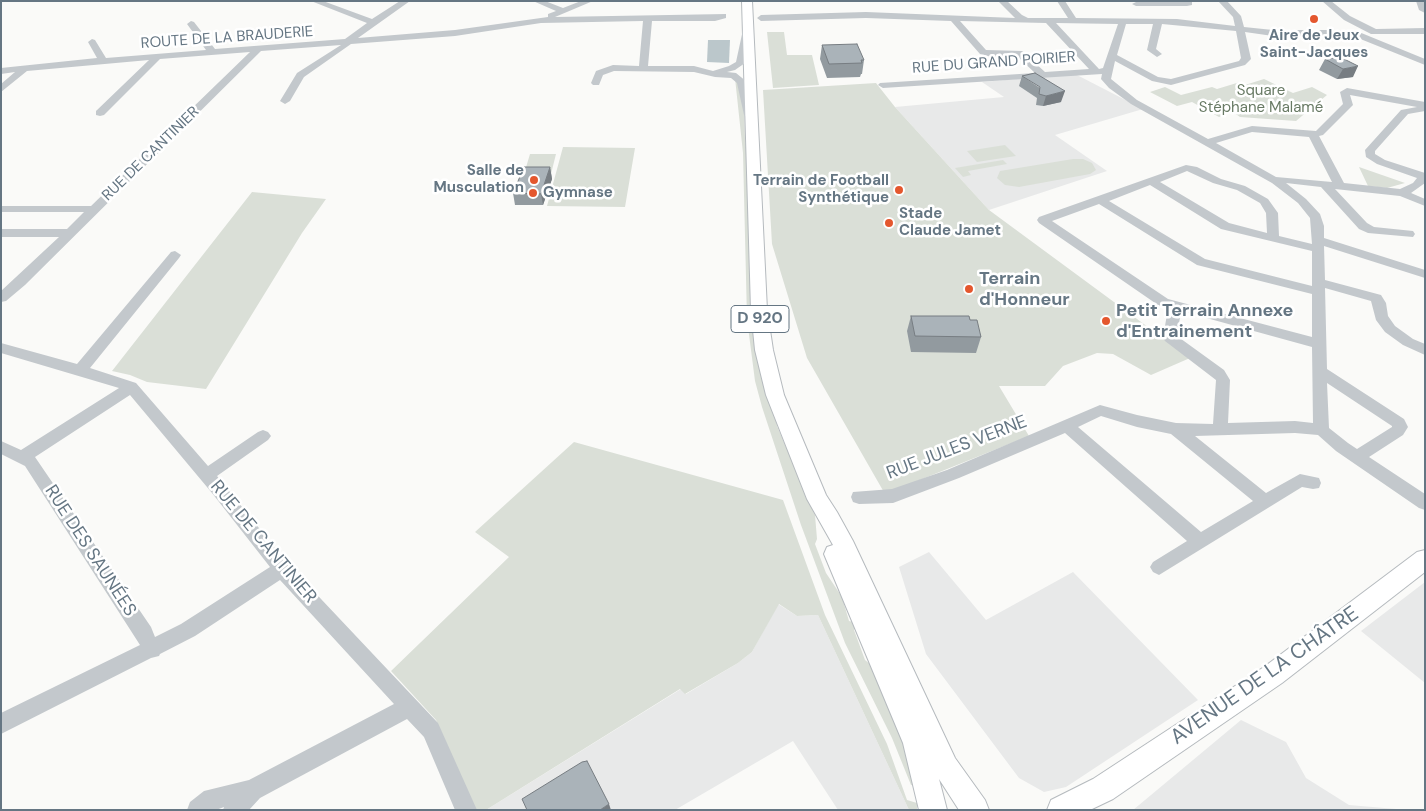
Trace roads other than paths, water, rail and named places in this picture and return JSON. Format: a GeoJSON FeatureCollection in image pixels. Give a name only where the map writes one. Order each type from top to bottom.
{"type":"FeatureCollection","features":[{"type":"Feature","properties":{"kind":"main road","name":"D 920"},"geometry":{"type":"LineString","coordinates":[[747,1],[759,310],[764,350],[781,413],[817,498],[842,541],[946,767],[975,810]]}},
{"type":"Feature","properties":{"kind":"main road","name":"D 920"},"geometry":{"type":"LineString","coordinates":[[817,498],[821,520],[851,596],[916,743],[933,810]]}},
{"type":"Feature","properties":{"kind":"main road","name":"AVENUE DE LA CHÂTRE"},"geometry":{"type":"LineString","coordinates":[[1061,810],[1094,799],[1272,675],[1425,559]]}},
{"type":"Feature","properties":{"kind":"street"},"geometry":{"type":"LineString","coordinates":[[315,1],[377,23],[371,37],[358,34]]}},
{"type":"Feature","properties":{"kind":"street"},"geometry":{"type":"LineString","coordinates":[[285,101],[300,75],[393,8],[406,1]]}},
{"type":"Feature","properties":{"kind":"street"},"geometry":{"type":"LineString","coordinates":[[537,1],[560,15],[589,1]]}},
{"type":"Feature","properties":{"kind":"street"},"geometry":{"type":"LineString","coordinates":[[1002,1],[1019,17],[1028,20]]}},
{"type":"Feature","properties":{"kind":"street"},"geometry":{"type":"LineString","coordinates":[[1061,1],[1074,21]]}},
{"type":"Feature","properties":{"kind":"street"},"geometry":{"type":"LineString","coordinates":[[1134,3],[1187,4],[1188,1]]}},
{"type":"Feature","properties":{"kind":"street"},"geometry":{"type":"LineString","coordinates":[[1112,56],[1156,78],[1175,82],[1245,61],[1237,16],[1222,1]]}},
{"type":"Feature","properties":{"kind":"street"},"geometry":{"type":"LineString","coordinates":[[1326,1],[1364,32],[1425,61]]}},
{"type":"Feature","properties":{"kind":"street"},"geometry":{"type":"LineString","coordinates":[[1420,1],[1425,11]]}},
{"type":"Feature","properties":{"kind":"street"},"geometry":{"type":"LineString","coordinates":[[1134,3],[1158,25],[1150,50],[1157,54]]}},
{"type":"Feature","properties":{"kind":"street","name":"ROUTE DE LA BRAUDERIE"},"geometry":{"type":"LineString","coordinates":[[1,71],[348,42],[371,37],[456,33],[541,20],[560,15],[648,18],[715,18],[723,16]]}},
{"type":"Feature","properties":{"kind":"street"},"geometry":{"type":"LineString","coordinates":[[760,18],[866,15],[1074,21],[1153,21],[1184,22],[1240,30],[1289,34],[1425,31]]}},
{"type":"Feature","properties":{"kind":"street"},"geometry":{"type":"LineString","coordinates":[[643,69],[648,18]]}},
{"type":"Feature","properties":{"kind":"street"},"geometry":{"type":"LineString","coordinates":[[953,18],[983,52],[992,54],[1019,53],[1042,74]]}},
{"type":"Feature","properties":{"kind":"street"},"geometry":{"type":"LineString","coordinates":[[1347,18],[1364,32]]}},
{"type":"Feature","properties":{"kind":"street"},"geometry":{"type":"LineString","coordinates":[[1048,20],[1101,71],[1121,94],[1276,180],[1302,201],[1316,218],[1319,245],[1320,416],[1322,430],[1357,457],[1425,504]]}},
{"type":"Feature","properties":{"kind":"street"},"geometry":{"type":"LineString","coordinates":[[1101,71],[1112,56],[1123,26],[1121,21]]}},
{"type":"Feature","properties":{"kind":"street"},"geometry":{"type":"LineString","coordinates":[[191,24],[214,53]]}},
{"type":"Feature","properties":{"kind":"street"},"geometry":{"type":"LineString","coordinates":[[709,72],[727,70],[740,63],[748,25]]}},
{"type":"Feature","properties":{"kind":"street"},"geometry":{"type":"LineString","coordinates":[[1396,37],[1425,38]]}},
{"type":"Feature","properties":{"kind":"street"},"geometry":{"type":"LineString","coordinates":[[92,42],[103,62]]}},
{"type":"Feature","properties":{"kind":"street","name":"RUE DE CANTINIER"},"geometry":{"type":"LineString","coordinates":[[1,298],[257,50]]}},
{"type":"Feature","properties":{"kind":"street"},"geometry":{"type":"LineString","coordinates":[[100,113],[156,57]]}},
{"type":"Feature","properties":{"kind":"street"},"geometry":{"type":"LineString","coordinates":[[1,89],[25,68]]}},
{"type":"Feature","properties":{"kind":"street"},"geometry":{"type":"LineString","coordinates":[[596,83],[599,73],[604,69],[694,69],[733,75],[741,79],[752,131]]}},
{"type":"Feature","properties":{"kind":"street","name":"RUE DU GRAND POIRIER"},"geometry":{"type":"LineString","coordinates":[[883,85],[931,84],[1042,74],[1101,71]]}},
{"type":"Feature","properties":{"kind":"street"},"geometry":{"type":"LineString","coordinates":[[1208,142],[1252,129],[1319,133],[1348,105],[1345,92],[1347,91],[1425,106]]}},
{"type":"Feature","properties":{"kind":"street"},"geometry":{"type":"LineString","coordinates":[[1402,193],[1416,186],[1424,176],[1381,162],[1370,155],[1370,150],[1405,112],[1425,106]]}},
{"type":"Feature","properties":{"kind":"street"},"geometry":{"type":"LineString","coordinates":[[1314,134],[1314,138],[1341,187]]}},
{"type":"Feature","properties":{"kind":"street"},"geometry":{"type":"LineString","coordinates":[[1273,238],[1274,222],[1268,207],[1258,196],[1241,188],[1217,181],[1190,168],[1043,220],[1154,298],[1176,307],[1320,344]]}},
{"type":"Feature","properties":{"kind":"street"},"geometry":{"type":"LineString","coordinates":[[1276,180],[1402,193],[1425,203]]}},
{"type":"Feature","properties":{"kind":"street"},"geometry":{"type":"LineString","coordinates":[[1151,181],[1225,226],[1273,238],[1319,245],[1425,274]]}},
{"type":"Feature","properties":{"kind":"street"},"geometry":{"type":"LineString","coordinates":[[1325,185],[1362,226],[1372,230],[1409,234]]}},
{"type":"Feature","properties":{"kind":"street"},"geometry":{"type":"LineString","coordinates":[[1100,200],[1201,262],[1376,298],[1379,303],[1381,317],[1390,329],[1408,342],[1425,350]]}},
{"type":"Feature","properties":{"kind":"street"},"geometry":{"type":"LineString","coordinates":[[1,209],[94,209]]}},
{"type":"Feature","properties":{"kind":"street"},"geometry":{"type":"LineString","coordinates":[[1,233],[70,233]]}},
{"type":"Feature","properties":{"kind":"street"},"geometry":{"type":"LineString","coordinates":[[80,370],[175,254]]}},
{"type":"Feature","properties":{"kind":"street"},"geometry":{"type":"LineString","coordinates":[[1176,307],[1170,338],[1219,374],[1222,380],[1220,429]]}},
{"type":"Feature","properties":{"kind":"street"},"geometry":{"type":"LineString","coordinates":[[1,348],[80,370],[131,387]]}},
{"type":"Feature","properties":{"kind":"street"},"geometry":{"type":"LineString","coordinates":[[1321,372],[1399,423],[1398,431],[1357,457]]}},
{"type":"Feature","properties":{"kind":"street"},"geometry":{"type":"LineString","coordinates":[[23,457],[131,387]]}},
{"type":"Feature","properties":{"kind":"street","name":"RUE DE CANTINIER"},"geometry":{"type":"LineString","coordinates":[[131,387],[207,475],[282,569],[431,730],[466,810]]}},
{"type":"Feature","properties":{"kind":"street","name":"RUE JULES VERNE"},"geometry":{"type":"LineString","coordinates":[[860,497],[893,496],[953,474],[1100,410],[1137,421],[1176,429],[1295,427],[1322,430]]}},
{"type":"Feature","properties":{"kind":"street"},"geometry":{"type":"LineString","coordinates":[[1067,426],[1200,542]]}},
{"type":"Feature","properties":{"kind":"street"},"geometry":{"type":"LineString","coordinates":[[1176,429],[1266,501]]}},
{"type":"Feature","properties":{"kind":"street"},"geometry":{"type":"LineString","coordinates":[[207,475],[263,436]]}},
{"type":"Feature","properties":{"kind":"street","name":"RUE DES SAUNÉES"},"geometry":{"type":"LineString","coordinates":[[1,447],[31,462],[144,634],[152,650]]}},
{"type":"Feature","properties":{"kind":"street"},"geometry":{"type":"LineString","coordinates":[[1159,567],[1300,480],[1313,483]]}},
{"type":"Feature","properties":{"kind":"street"},"geometry":{"type":"LineString","coordinates":[[1,724],[152,650],[188,630],[282,569]]}},
{"type":"Feature","properties":{"kind":"street"},"geometry":{"type":"LineString","coordinates":[[198,810],[212,799],[252,790],[409,707]]}},
{"type":"Feature","properties":{"kind":"street"},"geometry":{"type":"LineString","coordinates":[[234,810],[252,790]]}},
{"type":"Feature","properties":{"kind":"place","name":"Aire de Jeux Saint-Jacques"},"geometry":{"type":"Point","coordinates":[1314,19]}},
{"type":"Feature","properties":{"kind":"place","name":"Salle de Musculation"},"geometry":{"type":"Point","coordinates":[534,180]}},
{"type":"Feature","properties":{"kind":"place","name":"Terrain de Football Synthétique"},"geometry":{"type":"Point","coordinates":[899,190]}},
{"type":"Feature","properties":{"kind":"place","name":"Gymnase"},"geometry":{"type":"Point","coordinates":[533,193]}},
{"type":"Feature","properties":{"kind":"place","name":"Stade Claude Jamet"},"geometry":{"type":"Point","coordinates":[889,223]}},
{"type":"Feature","properties":{"kind":"place","name":"Terrain d'Honneur"},"geometry":{"type":"Point","coordinates":[969,289]}},
{"type":"Feature","properties":{"kind":"place","name":"Petit Terrain Annexe d'Entrainement"},"geometry":{"type":"Point","coordinates":[1106,321]}},
{"type":"Feature","properties":{"kind":"park label","name":"Square Stéphane Malamé"},"geometry":{"type":"Point","coordinates":[1261,100]}}]}
